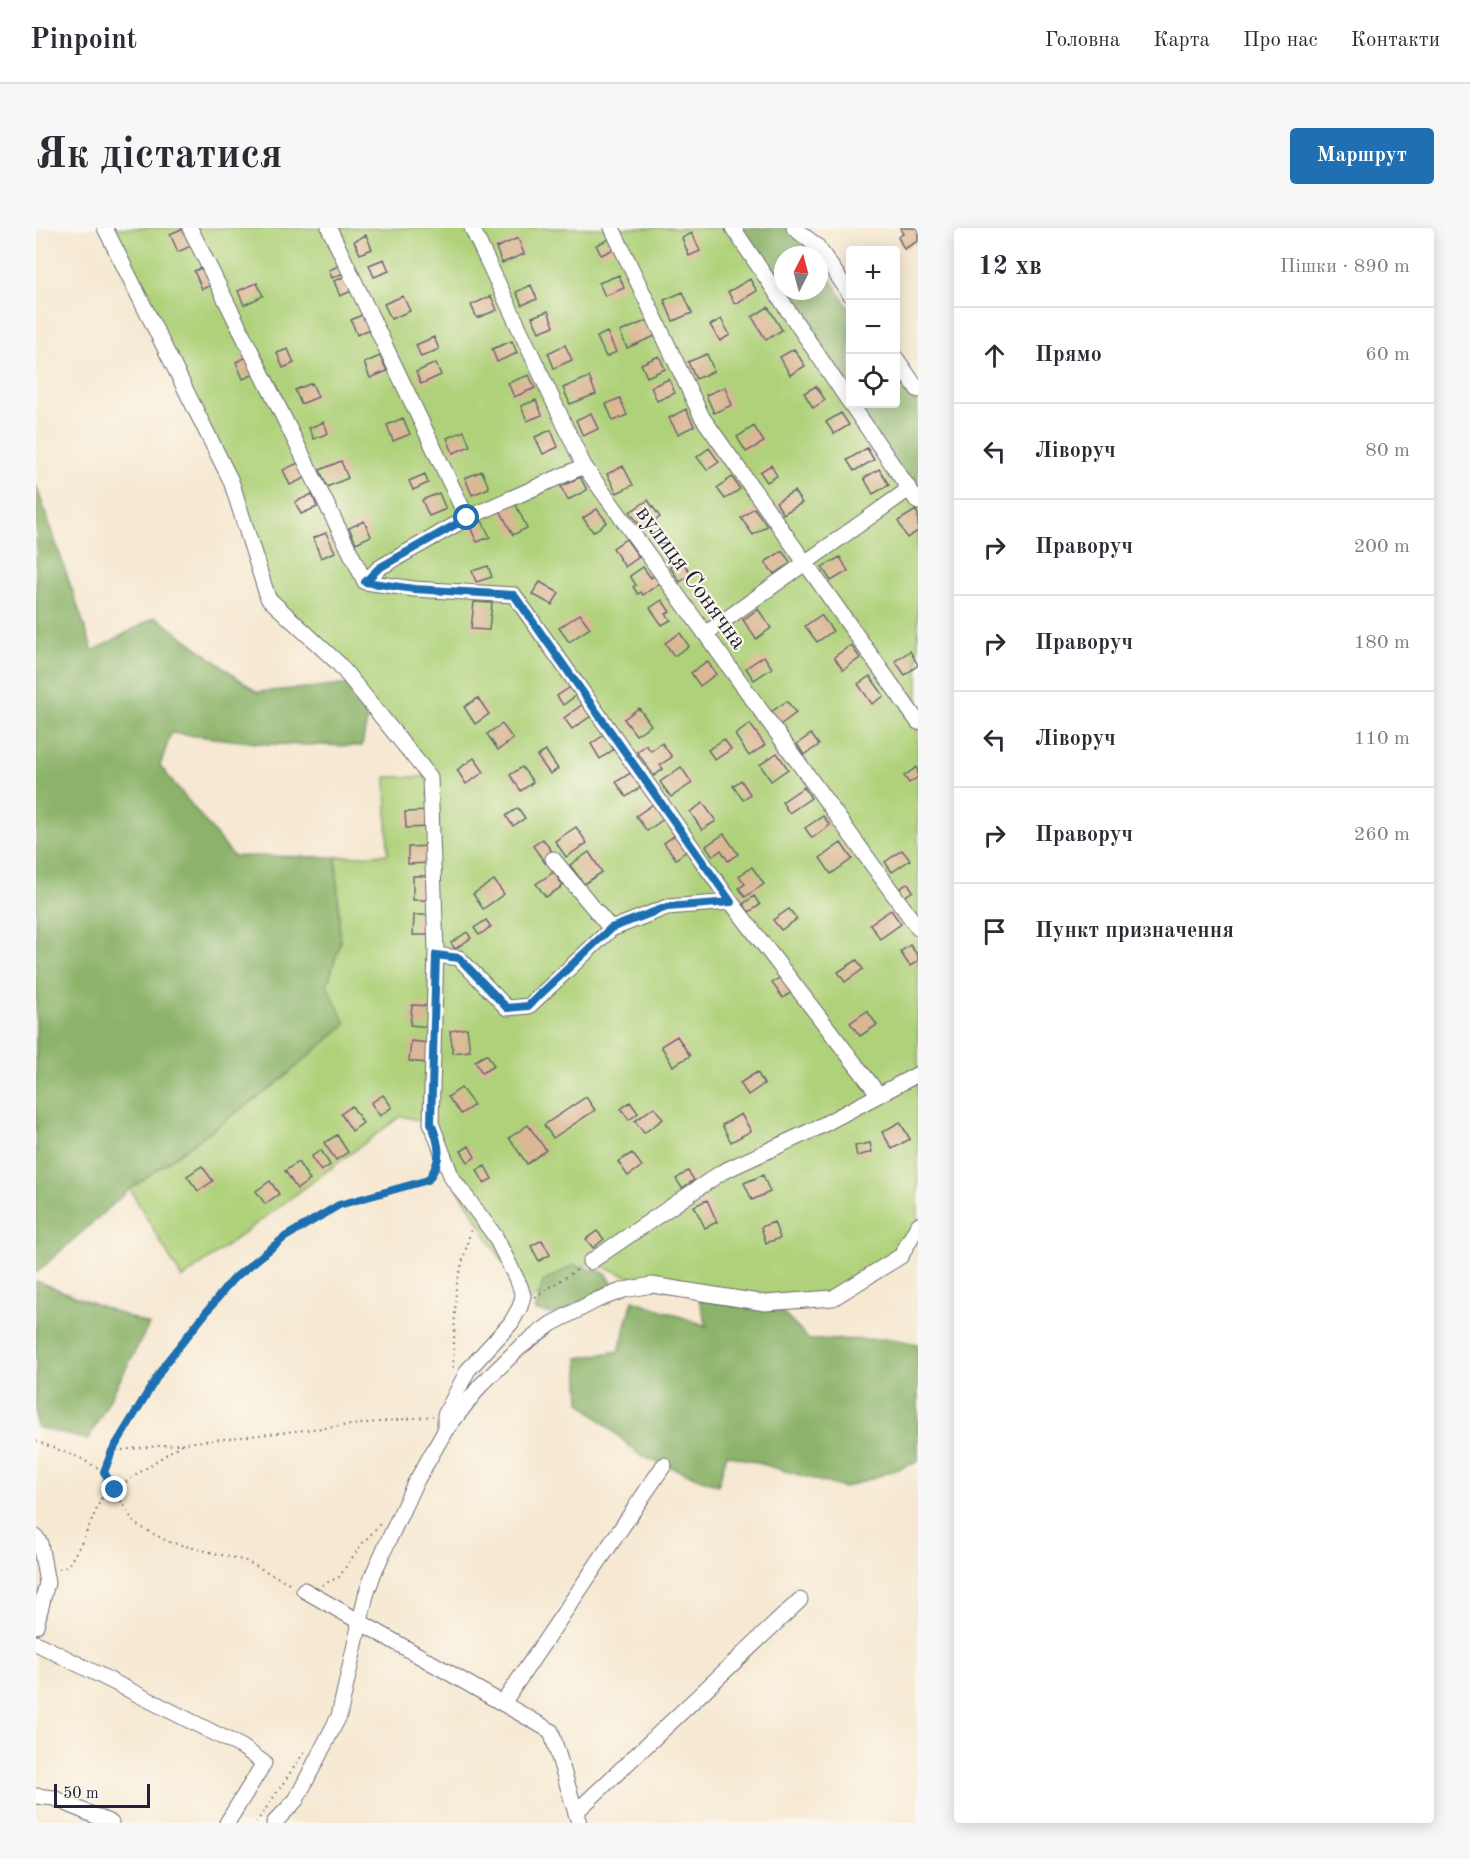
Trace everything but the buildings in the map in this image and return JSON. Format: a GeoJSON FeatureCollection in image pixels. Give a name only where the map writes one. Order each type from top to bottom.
{"type":"FeatureCollection","features":[{"type":"Feature","properties":{"kind":"street"},"geometry":{"type":"LineString","coordinates":[[105,228],[231,481],[268,598],[338,663],[430,777],[436,955],[431,1123],[452,1178],[495,1236],[523,1296],[511,1323],[468,1370],[445,1415],[445,1431]]}},
{"type":"Feature","properties":{"kind":"street"},"geometry":{"type":"LineString","coordinates":[[190,228],[365,582]]}},
{"type":"Feature","properties":{"kind":"street"},"geometry":{"type":"LineString","coordinates":[[329,228],[467,518]]}},
{"type":"Feature","properties":{"kind":"street","name":"вулиця Сонячна"},"geometry":{"type":"LineString","coordinates":[[472,228],[584,466],[918,928]]}},
{"type":"Feature","properties":{"kind":"street"},"geometry":{"type":"LineString","coordinates":[[612,228],[702,417],[918,722]]}},
{"type":"Feature","properties":{"kind":"street"},"geometry":{"type":"LineString","coordinates":[[733,228],[846,396]]}},
{"type":"Feature","properties":{"kind":"street"},"geometry":{"type":"LineString","coordinates":[[794,228],[817,246],[846,288]]}},
{"type":"Feature","properties":{"kind":"street"},"geometry":{"type":"LineString","coordinates":[[900,364],[918,390]]}},
{"type":"Feature","properties":{"kind":"street"},"geometry":{"type":"LineString","coordinates":[[854,408],[918,502]]}},
{"type":"Feature","properties":{"kind":"street"},"geometry":{"type":"LineString","coordinates":[[365,582],[379,568],[467,518],[584,466]]}},
{"type":"Feature","properties":{"kind":"street"},"geometry":{"type":"LineString","coordinates":[[705,634],[909,489]]}},
{"type":"Feature","properties":{"kind":"street"},"geometry":{"type":"LineString","coordinates":[[365,582],[414,589],[514,595],[731,902],[879,1095]]}},
{"type":"Feature","properties":{"kind":"street"},"geometry":{"type":"LineString","coordinates":[[553,859],[611,928]]}},
{"type":"Feature","properties":{"kind":"street"},"geometry":{"type":"LineString","coordinates":[[436,955],[459,958],[507,1008],[528,1006],[611,928],[667,907],[731,902]]}},
{"type":"Feature","properties":{"kind":"street"},"geometry":{"type":"LineString","coordinates":[[590,1262],[722,1172],[817,1128],[918,1074]]}},
{"type":"Feature","properties":{"kind":"street"},"geometry":{"type":"LineString","coordinates":[[274,1823],[296,1800],[339,1716],[366,1595],[374,1572],[414,1485],[445,1431],[480,1386],[519,1348],[551,1324],[597,1300],[624,1290],[652,1285],[765,1303],[833,1299],[901,1256],[918,1225]]}},
{"type":"Feature","properties":{"kind":"street"},"geometry":{"type":"LineString","coordinates":[[503,1703],[664,1465]]}},
{"type":"Feature","properties":{"kind":"street"},"geometry":{"type":"LineString","coordinates":[[36,1537],[40,1544],[47,1583],[36,1626]]}},
{"type":"Feature","properties":{"kind":"street"},"geometry":{"type":"LineString","coordinates":[[304,1590],[551,1731],[577,1818],[800,1600]]}},
{"type":"Feature","properties":{"kind":"street"},"geometry":{"type":"LineString","coordinates":[[36,1643],[242,1747],[264,1763],[227,1823]]}},
{"type":"Feature","properties":{"kind":"street"},"geometry":{"type":"LineString","coordinates":[[36,1796],[54,1798],[111,1823]]}},
{"type":"Feature","properties":{"kind":"path"},"geometry":{"type":"LineString","coordinates":[[45,1574],[68,1566],[83,1540],[101,1499],[104,1472],[112,1451],[165,1364],[232,1280],[285,1237],[339,1205],[428,1180],[436,1168]]}},
{"type":"Feature","properties":{"kind":"path"},"geometry":{"type":"LineString","coordinates":[[453,1376],[456,1287],[476,1209]]}},
{"type":"Feature","properties":{"kind":"path"},"geometry":{"type":"LineString","coordinates":[[520,1307],[590,1262]]}},
{"type":"Feature","properties":{"kind":"path"},"geometry":{"type":"LineString","coordinates":[[112,1451],[445,1415]]}},
{"type":"Feature","properties":{"kind":"path"},"geometry":{"type":"LineString","coordinates":[[36,1441],[80,1458],[104,1472],[135,1524],[169,1542],[246,1561],[304,1590],[315,1588],[339,1577],[361,1545],[384,1519]]}},
{"type":"Feature","properties":{"kind":"path"},"geometry":{"type":"LineString","coordinates":[[101,1499],[184,1443]]}},
{"type":"Feature","properties":{"kind":"path"},"geometry":{"type":"LineString","coordinates":[[255,1823],[304,1752],[312,1745]]}},
{"type":"Feature","properties":{"kind":"green space"},"geometry":{"type":"Polygon","coordinates":[[[106,228],[733,228],[774,289],[774,300],[782,300],[846,395],[846,408],[855,408],[918,502],[918,1225],[901,1256],[833,1298],[765,1303],[652,1285],[590,1262],[520,1307],[523,1296],[452,1178],[431,1123],[401,1116],[182,1279],[130,1189],[275,1085],[327,986],[340,943],[336,857],[388,854],[386,777],[429,777],[354,684],[268,598],[231,481],[106,228]]]}},
{"type":"Feature","properties":{"kind":"green space"},"geometry":{"type":"Polygon","coordinates":[[[733,228],[791,228],[808,246],[774,246],[774,289],[733,228]]]}},
{"type":"Feature","properties":{"kind":"green space"},"geometry":{"type":"Polygon","coordinates":[[[828,276],[846,304],[846,397],[781,300],[828,300],[828,276]]]}},
{"type":"Feature","properties":{"kind":"green space"},"geometry":{"type":"Polygon","coordinates":[[[900,383],[918,404],[918,502],[854,408],[900,408],[900,383]]]}},
{"type":"Feature","properties":{"kind":"green space"},"geometry":{"type":"Polygon","coordinates":[[[36,485],[93,651],[156,617],[257,692],[354,684],[370,704],[362,746],[266,744],[171,733],[160,766],[233,856],[336,857],[340,943],[327,986],[346,1024],[275,1085],[130,1189],[36,1273],[36,485]]]}},
{"type":"Feature","properties":{"kind":"green space"},"geometry":{"type":"Polygon","coordinates":[[[573,1265],[606,1273],[613,1285],[557,1315],[535,1311],[543,1282],[573,1265]]]}},
{"type":"Feature","properties":{"kind":"green space"},"geometry":{"type":"Polygon","coordinates":[[[36,1281],[149,1325],[88,1440],[36,1427],[36,1281]]]}},
{"type":"Feature","properties":{"kind":"green space"},"geometry":{"type":"Polygon","coordinates":[[[699,1299],[782,1312],[809,1340],[893,1339],[918,1344],[918,1462],[844,1488],[727,1454],[718,1485],[641,1456],[580,1402],[578,1358],[619,1351],[633,1300],[707,1326],[699,1299]]]}},
{"type":"Feature","properties":{"kind":"route"},"geometry":{"type":"LineString","coordinates":[[115,1490],[104,1472],[112,1451],[165,1364],[232,1280],[285,1237],[339,1205],[428,1180],[436,1168],[440,1144],[431,1123],[436,955],[459,958],[507,1008],[528,1006],[611,928],[667,907],[731,902],[514,595],[414,589],[365,582],[379,568],[467,518]]}}]}
